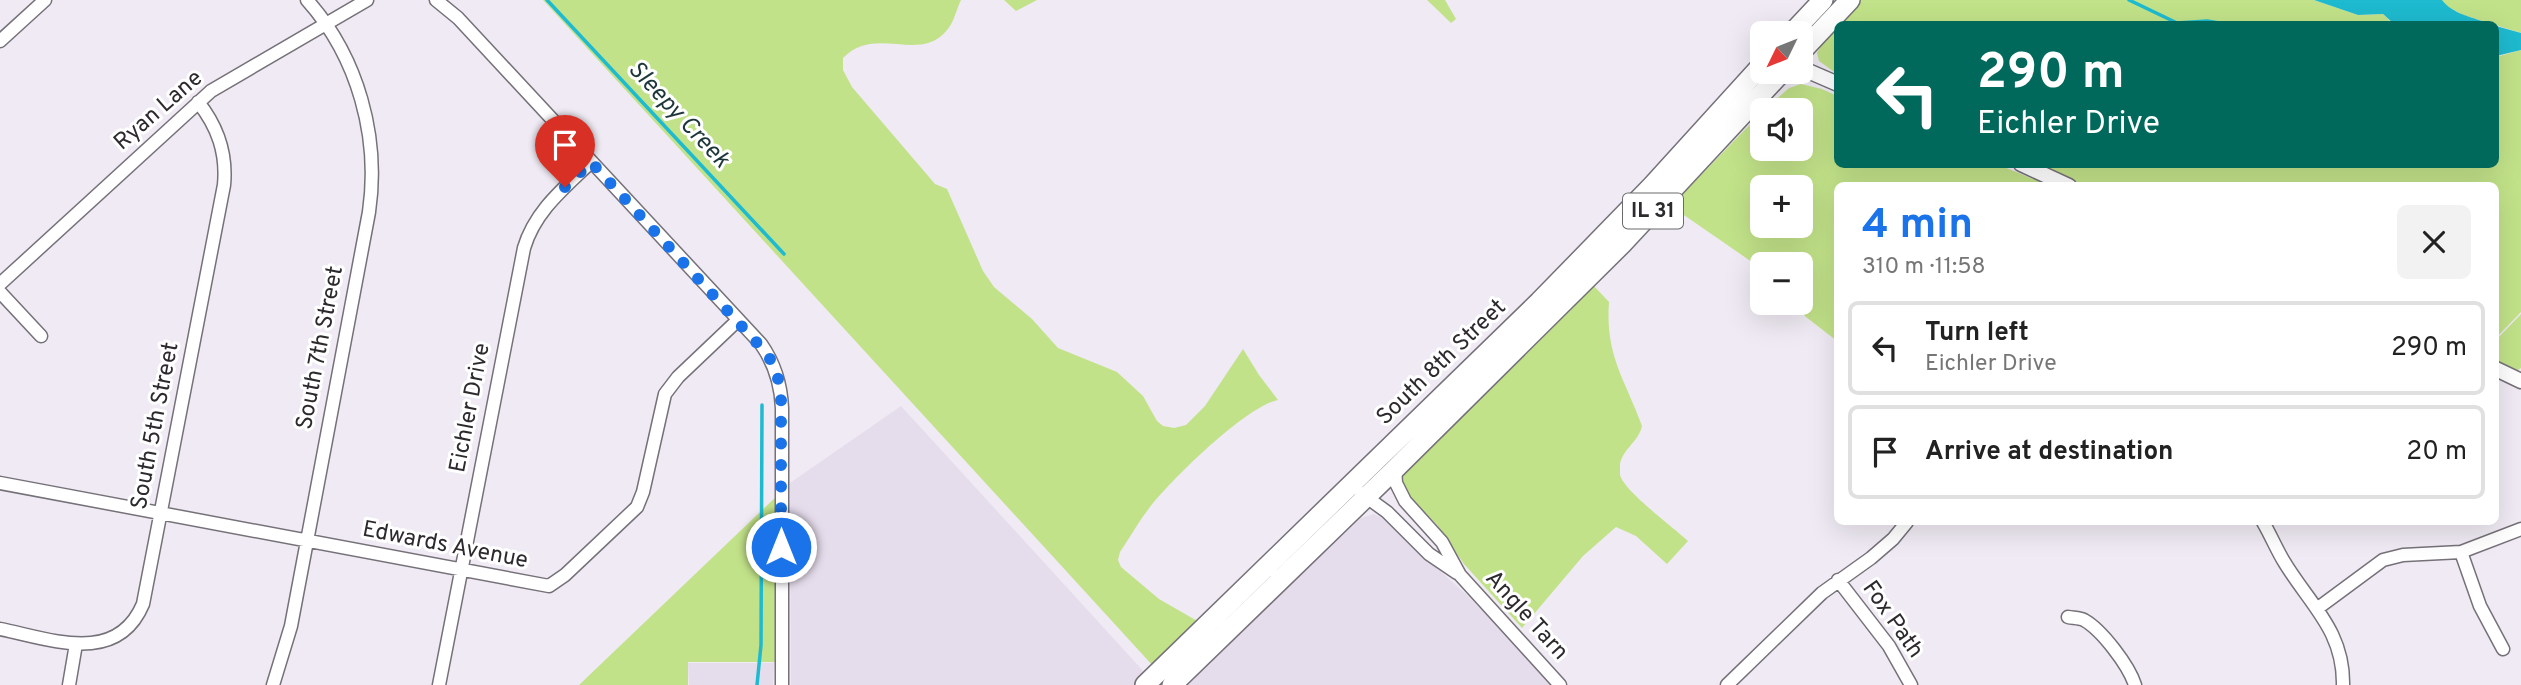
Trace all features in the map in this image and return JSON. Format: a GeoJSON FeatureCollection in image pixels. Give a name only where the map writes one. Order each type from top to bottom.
{"type":"FeatureCollection","features":[{"type":"Feature","properties":{"kind":"main road"},"geometry":{"type":"LineString","coordinates":[[1803,21],[1823,0]]}},
{"type":"Feature","properties":{"kind":"main road"},"geometry":{"type":"LineString","coordinates":[[1813,39],[1850,0]]}},
{"type":"Feature","properties":{"kind":"main road","name":"South 8th Street"},"geometry":{"type":"LineString","coordinates":[[1172,685],[1651,186],[1750,78]]}},
{"type":"Feature","properties":{"kind":"main road","name":"South 8th Street"},"geometry":{"type":"LineString","coordinates":[[1145,685],[1359,491],[1395,469],[1622,244],[1771,84]]}},
{"type":"Feature","properties":{"kind":"street"},"geometry":{"type":"LineString","coordinates":[[0,41],[45,0]]}},
{"type":"Feature","properties":{"kind":"street","name":"South 7th Street"},"geometry":{"type":"LineString","coordinates":[[273,685],[290,632],[368,219],[372,170],[371,141],[360,96],[349,66],[326,23],[307,0]]}},
{"type":"Feature","properties":{"kind":"street","name":"Ryan Lane"},"geometry":{"type":"LineString","coordinates":[[0,284],[198,102],[227,81],[367,0]]}},
{"type":"Feature","properties":{"kind":"street"},"geometry":{"type":"LineString","coordinates":[[436,0],[458,18],[768,355],[780,388],[782,685]]}},
{"type":"Feature","properties":{"kind":"street"},"geometry":{"type":"LineString","coordinates":[[1813,73],[1834,82]]}},
{"type":"Feature","properties":{"kind":"street","name":"South 5th Street"},"geometry":{"type":"LineString","coordinates":[[0,629],[76,644],[99,643],[114,638],[138,615],[145,596],[225,174],[219,135],[198,102]]}},
{"type":"Feature","properties":{"kind":"street","name":"Eichler Drive"},"geometry":{"type":"LineString","coordinates":[[439,685],[524,248],[530,230],[544,208],[591,162]]}},
{"type":"Feature","properties":{"kind":"street"},"geometry":{"type":"LineString","coordinates":[[2030,168],[2060,182]]}},
{"type":"Feature","properties":{"kind":"street"},"geometry":{"type":"LineString","coordinates":[[0,292],[41,336]]}},
{"type":"Feature","properties":{"kind":"street","name":"Edwards Avenue"},"geometry":{"type":"LineString","coordinates":[[0,482],[462,571],[553,585],[637,507],[643,492],[665,394],[678,377],[738,320]]}},
{"type":"Feature","properties":{"kind":"street"},"geometry":{"type":"LineString","coordinates":[[2499,370],[2521,381]]}},
{"type":"Feature","properties":{"kind":"street","name":"Angle Tarn"},"geometry":{"type":"LineString","coordinates":[[1395,469],[1396,484],[1405,501],[1442,542],[1460,575]]}},
{"type":"Feature","properties":{"kind":"street","name":"Angle Tarn"},"geometry":{"type":"LineString","coordinates":[[1359,491],[1387,512],[1429,554],[1460,575],[1560,685]]}},
{"type":"Feature","properties":{"kind":"street"},"geometry":{"type":"LineString","coordinates":[[1727,685],[1822,593],[1871,558],[1905,525]]}},
{"type":"Feature","properties":{"kind":"street"},"geometry":{"type":"LineString","coordinates":[[2265,525],[2283,560],[2318,608],[2337,640],[2342,658],[2343,685]]}},
{"type":"Feature","properties":{"kind":"street"},"geometry":{"type":"LineString","coordinates":[[2318,608],[2383,560],[2403,555],[2461,552],[2521,529]]}},
{"type":"Feature","properties":{"kind":"street"},"geometry":{"type":"LineString","coordinates":[[2461,552],[2480,606],[2503,649]]}},
{"type":"Feature","properties":{"kind":"street","name":"Fox Path"},"geometry":{"type":"LineString","coordinates":[[1838,580],[1881,635],[1911,685]]}},
{"type":"Feature","properties":{"kind":"street"},"geometry":{"type":"LineString","coordinates":[[2068,617],[2084,620],[2095,630],[2129,670],[2135,685]]}},
{"type":"Feature","properties":{"kind":"street"},"geometry":{"type":"LineString","coordinates":[[69,685],[76,644]]}},
{"type":"Feature","properties":{"kind":"shaded area"},"geometry":{"type":"Polygon","coordinates":[[[901,406],[1146,674],[1134,685],[791,685],[790,483],[901,406]]]}},
{"type":"Feature","properties":{"kind":"shaded area"},"geometry":{"type":"Polygon","coordinates":[[[1374,514],[1386,520],[1467,595],[1553,685],[1181,685],[1361,518],[1374,514]]]}},
{"type":"Feature","properties":{"kind":"shaded area"},"geometry":{"type":"Polygon","coordinates":[[[688,663],[774,663],[773,685],[689,685],[688,663]]]}},
{"type":"Feature","properties":{"kind":"green space"},"geometry":{"type":"Polygon","coordinates":[[[543,0],[961,0],[950,26],[939,38],[913,45],[885,43],[856,48],[843,58],[843,70],[852,87],[935,184],[947,189],[983,271],[994,287],[1032,319],[1058,348],[1117,372],[1143,396],[1157,421],[1163,426],[1174,428],[1186,425],[1205,406],[1243,349],[1278,400],[1247,415],[1191,463],[1150,507],[1120,552],[1118,560],[1121,567],[1159,599],[1199,622],[1154,667],[543,0]]]}},
{"type":"Feature","properties":{"kind":"green space"},"geometry":{"type":"Polygon","coordinates":[[[1004,0],[1037,0],[1016,11],[1004,0]]]}},
{"type":"Feature","properties":{"kind":"green space"},"geometry":{"type":"Polygon","coordinates":[[[1427,0],[1445,0],[1456,19],[1451,23],[1427,0]]]}},
{"type":"Feature","properties":{"kind":"green space"},"geometry":{"type":"Polygon","coordinates":[[[1859,0],[2314,0],[2358,15],[2383,14],[2390,21],[1839,21],[1859,0]]]}},
{"type":"Feature","properties":{"kind":"green space"},"geometry":{"type":"Polygon","coordinates":[[[2442,0],[2521,0],[2521,33],[2499,26],[2499,21],[2482,21],[2463,15],[2443,4],[2442,0]]]}},
{"type":"Feature","properties":{"kind":"green space"},"geometry":{"type":"Polygon","coordinates":[[[1834,27],[1834,72],[1819,61],[1817,53],[1826,35],[1834,27]]]}},
{"type":"Feature","properties":{"kind":"green space"},"geometry":{"type":"Polygon","coordinates":[[[2521,50],[2521,312],[2499,335],[2499,182],[2073,182],[2041,168],[2499,168],[2499,56],[2521,50]]]}},
{"type":"Feature","properties":{"kind":"green space"},"geometry":{"type":"Polygon","coordinates":[[[1801,84],[1834,95],[1834,168],[2006,168],[2041,182],[1834,182],[1834,339],[1804,315],[1813,315],[1813,252],[1750,252],[1750,261],[1681,213],[1673,204],[1750,124],[1750,161],[1813,161],[1813,98],[1778,98],[1789,88],[1801,84]]]}},
{"type":"Feature","properties":{"kind":"green space"},"geometry":{"type":"Polygon","coordinates":[[[1592,284],[1609,302],[1613,353],[1642,426],[1622,459],[1620,475],[1630,490],[1688,541],[1667,564],[1636,536],[1616,527],[1583,556],[1522,628],[1464,564],[1437,525],[1405,491],[1401,480],[1406,467],[1592,284]]]}},
{"type":"Feature","properties":{"kind":"green space"},"geometry":{"type":"Polygon","coordinates":[[[2521,314],[2521,368],[2515,372],[2499,365],[2499,337],[2521,314]]]}},
{"type":"Feature","properties":{"kind":"green space"},"geometry":{"type":"Polygon","coordinates":[[[780,493],[780,662],[688,662],[688,685],[579,685],[780,493]]]}},
{"type":"Feature","properties":{"kind":"water"},"geometry":{"type":"Polygon","coordinates":[[[2314,0],[2442,0],[2458,12],[2483,21],[2391,21],[2383,14],[2358,15],[2314,0]]]}},
{"type":"Feature","properties":{"kind":"water"},"geometry":{"type":"Polygon","coordinates":[[[2499,27],[2521,33],[2521,50],[2499,55],[2499,27]]]}},
{"type":"Feature","properties":{"kind":"waterway","name":"Sleepy Creek"},"geometry":{"type":"LineString","coordinates":[[547,0],[784,254]]}},
{"type":"Feature","properties":{"kind":"waterway"},"geometry":{"type":"LineString","coordinates":[[2129,0],[2173,21]]}},
{"type":"Feature","properties":{"kind":"waterway","name":"Sleepy Creek"},"geometry":{"type":"LineString","coordinates":[[757,685],[761,645],[762,405]]}},
{"type":"Feature","properties":{"kind":"route"},"geometry":{"type":"LineString","coordinates":[[565,187],[591,162],[768,355],[777,373],[782,408],[781,547]]}}]}
